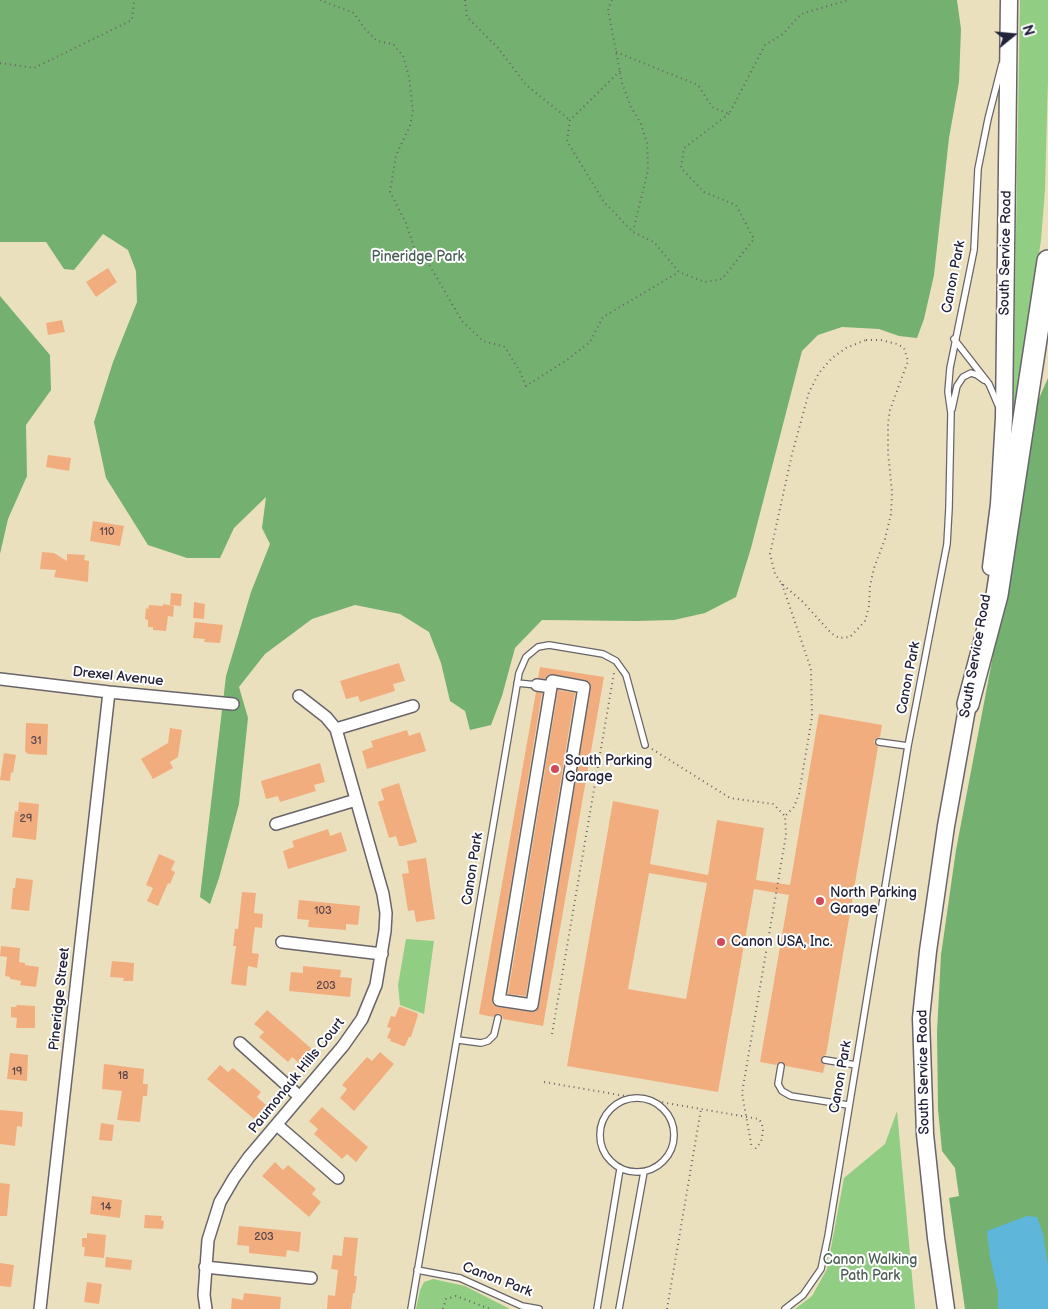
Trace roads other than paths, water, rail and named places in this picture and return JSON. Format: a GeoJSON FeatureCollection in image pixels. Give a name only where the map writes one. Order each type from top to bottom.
{"type":"FeatureCollection","features":[{"type":"Feature","properties":{"kind":"highway"},"geometry":{"type":"LineString","coordinates":[[968,704],[997,595],[1048,261]]}},
{"type":"Feature","properties":{"kind":"main road","name":"South Service Road"},"geometry":{"type":"LineString","coordinates":[[946,1309],[925,1134],[921,1018],[928,951],[946,826],[986,604],[1000,504],[1004,418],[1009,0]]}},
{"type":"Feature","properties":{"kind":"street","name":"Drexel Avenue"},"geometry":{"type":"LineString","coordinates":[[0,679],[233,704]]}},
{"type":"Feature","properties":{"kind":"street"},"geometry":{"type":"LineString","coordinates":[[552,681],[584,687],[532,1005],[499,1000],[551,687],[552,681]]}},
{"type":"Feature","properties":{"kind":"street"},"geometry":{"type":"LineString","coordinates":[[537,685],[551,687]]}},
{"type":"Feature","properties":{"kind":"street","name":"Pineridge Street"},"geometry":{"type":"LineString","coordinates":[[40,1309],[109,692]]}},
{"type":"Feature","properties":{"kind":"street","name":"Paumonauk Hills Court"},"geometry":{"type":"LineString","coordinates":[[206,1309],[204,1295],[208,1240],[220,1202],[234,1178],[343,1046],[362,1019],[376,985],[386,931],[386,912],[383,894],[336,729],[326,717],[299,696]]}},
{"type":"Feature","properties":{"kind":"street"},"geometry":{"type":"LineString","coordinates":[[336,729],[413,706]]}},
{"type":"Feature","properties":{"kind":"street"},"geometry":{"type":"LineString","coordinates":[[276,824],[356,800]]}},
{"type":"Feature","properties":{"kind":"street"},"geometry":{"type":"LineString","coordinates":[[282,942],[382,954]]}},
{"type":"Feature","properties":{"kind":"street"},"geometry":{"type":"LineString","coordinates":[[240,1043],[300,1097]]}},
{"type":"Feature","properties":{"kind":"street"},"geometry":{"type":"LineString","coordinates":[[277,1125],[338,1178]]}},
{"type":"Feature","properties":{"kind":"street"},"geometry":{"type":"LineString","coordinates":[[205,1266],[311,1278]]}},
{"type":"Feature","properties":{"kind":"lane","name":"Canon Park"},"geometry":{"type":"LineString","coordinates":[[785,1309],[803,1295],[821,1269],[908,746],[947,544],[951,413],[948,392],[950,368],[954,339],[974,250],[978,169],[988,119],[1009,37]]}},
{"type":"Feature","properties":{"kind":"lane"},"geometry":{"type":"LineString","coordinates":[[954,339],[989,384],[1004,418]]}},
{"type":"Feature","properties":{"kind":"lane"},"geometry":{"type":"LineString","coordinates":[[951,413],[957,386],[963,376],[971,373],[989,384]]}},
{"type":"Feature","properties":{"kind":"lane","name":"Canon Park"},"geometry":{"type":"LineString","coordinates":[[411,1309],[517,683],[526,657],[538,647],[549,645],[603,654],[616,661],[626,675],[645,745]]}},
{"type":"Feature","properties":{"kind":"lane"},"geometry":{"type":"LineString","coordinates":[[517,683],[537,685]]}},
{"type":"Feature","properties":{"kind":"lane"},"geometry":{"type":"LineString","coordinates":[[879,742],[908,746]]}},
{"type":"Feature","properties":{"kind":"lane"},"geometry":{"type":"LineString","coordinates":[[458,1040],[473,1043],[488,1041],[494,1035],[498,1018]]}},
{"type":"Feature","properties":{"kind":"lane"},"geometry":{"type":"LineString","coordinates":[[826,1060],[856,1065]]}},
{"type":"Feature","properties":{"kind":"lane"},"geometry":{"type":"LineString","coordinates":[[781,1066],[778,1084],[782,1091],[791,1096],[848,1106]]}},
{"type":"Feature","properties":{"kind":"lane"},"geometry":{"type":"LineString","coordinates":[[631,1098],[643,1098],[655,1103],[665,1111],[672,1122],[674,1135],[672,1148],[666,1159],[656,1168],[644,1172],[631,1172],[620,1168],[610,1162],[600,1141],[600,1129],[604,1118],[611,1108],[631,1098]]}},
{"type":"Feature","properties":{"kind":"lane"},"geometry":{"type":"LineString","coordinates":[[597,1309],[620,1168]]}},
{"type":"Feature","properties":{"kind":"lane"},"geometry":{"type":"LineString","coordinates":[[619,1309],[644,1172]]}},
{"type":"Feature","properties":{"kind":"lane","name":"Canon Park"},"geometry":{"type":"LineString","coordinates":[[417,1270],[460,1278],[522,1306],[539,1309]]}},
{"type":"Feature","properties":{"kind":"water"},"geometry":{"type":"Polygon","coordinates":[[[1027,1216],[1037,1217],[1043,1234],[1048,1265],[1048,1309],[998,1309],[998,1292],[990,1257],[987,1231],[1027,1216]]]}},
{"type":"Feature","properties":{"kind":"place","name":"South Parking Garage"},"geometry":{"type":"Point","coordinates":[555,769]}},
{"type":"Feature","properties":{"kind":"place","name":"North Parking Garage"},"geometry":{"type":"Point","coordinates":[820,901]}},
{"type":"Feature","properties":{"kind":"place","name":"Canon USA, Inc."},"geometry":{"type":"Point","coordinates":[721,942]}},
{"type":"Feature","properties":{"kind":"park label","name":"Pineridge Park"},"geometry":{"type":"Point","coordinates":[418,257]}},
{"type":"Feature","properties":{"kind":"park label","name":"Canon Walking Path Park"},"geometry":{"type":"Point","coordinates":[870,1268]}}]}
